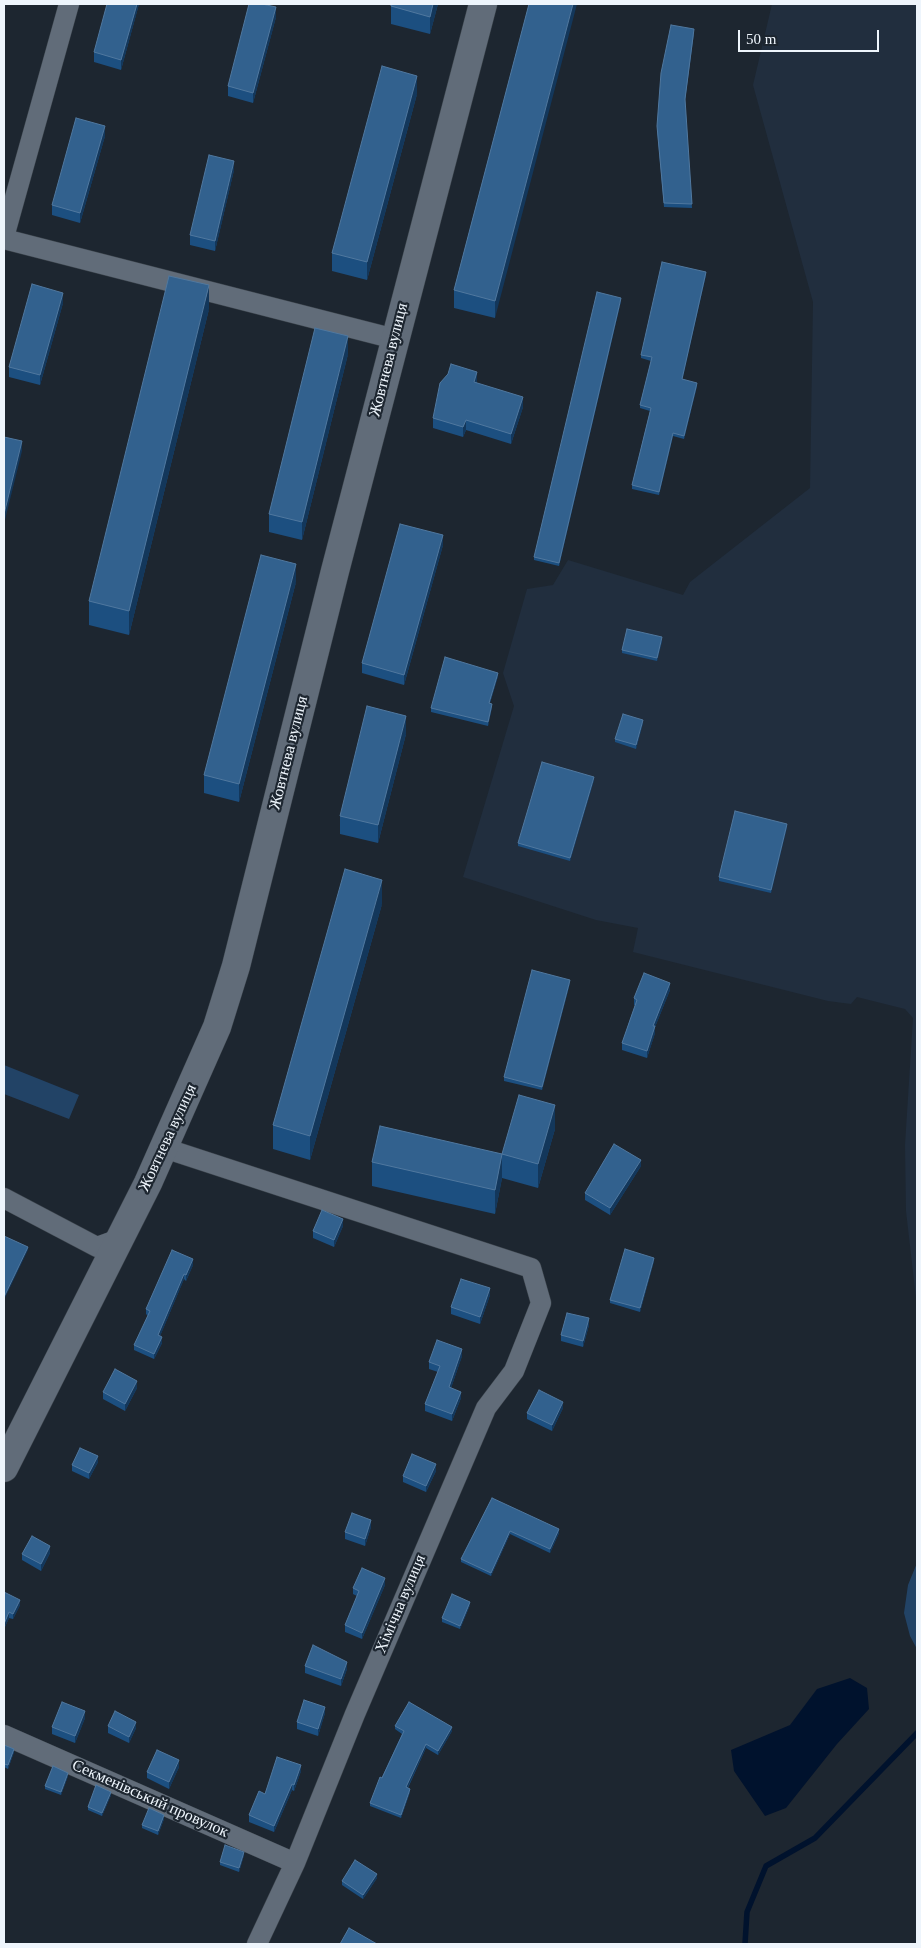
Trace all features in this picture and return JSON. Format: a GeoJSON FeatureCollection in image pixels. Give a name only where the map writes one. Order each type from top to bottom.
{"type":"FeatureCollection","features":[{"type":"Feature","properties":{"kind":"main road","name":"Жовтнева вулиця"},"geometry":{"type":"LineString","coordinates":[[4,1468],[164,1148],[217,1027],[236,966],[395,339],[483,4]]}},
{"type":"Feature","properties":{"kind":"street"},"geometry":{"type":"LineString","coordinates":[[69,4],[4,238],[395,339]]}},
{"type":"Feature","properties":{"kind":"street","name":"Хімічна вулиця"},"geometry":{"type":"LineString","coordinates":[[164,1148],[531,1268],[541,1303],[514,1370],[486,1408],[355,1714],[295,1863],[257,1944]]}},
{"type":"Feature","properties":{"kind":"street"},"geometry":{"type":"LineString","coordinates":[[4,1198],[97,1247],[119,1239]]}},
{"type":"Feature","properties":{"kind":"street","name":"Секменівський провулок"},"geometry":{"type":"LineString","coordinates":[[4,1735],[295,1863]]}},
{"type":"Feature","properties":{"kind":"shaded area"},"geometry":{"type":"Polygon","coordinates":[[[772,4],[917,4],[917,1307],[906,1211],[905,1145],[913,1018],[905,1009],[857,997],[851,1004],[828,1001],[633,952],[638,928],[596,920],[463,877],[514,706],[503,673],[527,589],[553,585],[568,560],[683,595],[690,582],[810,488],[813,302],[753,85],[772,4]]]}},
{"type":"Feature","properties":{"kind":"shaded area"},"geometry":{"type":"Polygon","coordinates":[[[4,1065],[79,1095],[69,1119],[4,1094],[4,1065]]]}},
{"type":"Feature","properties":{"kind":"shaded area"},"geometry":{"type":"Polygon","coordinates":[[[917,1563],[917,1649],[910,1636],[904,1613],[908,1585],[917,1563]]]}},
{"type":"Feature","properties":{"kind":"shaded area"},"geometry":{"type":"Polygon","coordinates":[[[850,1678],[867,1688],[869,1709],[837,1744],[786,1808],[765,1816],[734,1771],[731,1750],[790,1725],[817,1689],[850,1678]]]}},
{"type":"Feature","properties":{"kind":"building"},"geometry":{"type":"Polygon","coordinates":[[[107,4],[137,4],[121,60],[94,52],[107,4]]]}},
{"type":"Feature","properties":{"kind":"building"},"geometry":{"type":"Polygon","coordinates":[[[249,4],[276,7],[253,93],[228,86],[249,4]]]}},
{"type":"Feature","properties":{"kind":"building"},"geometry":{"type":"Polygon","coordinates":[[[391,4],[433,4],[430,17],[391,6],[391,4]]]}},
{"type":"Feature","properties":{"kind":"building"},"geometry":{"type":"Polygon","coordinates":[[[529,4],[573,4],[495,301],[454,290],[529,4]]]}},
{"type":"Feature","properties":{"kind":"building"},"geometry":{"type":"Polygon","coordinates":[[[671,25],[694,29],[685,99],[692,204],[664,203],[657,126],[661,73],[671,25]]]}},
{"type":"Feature","properties":{"kind":"building"},"geometry":{"type":"Polygon","coordinates":[[[382,66],[417,76],[367,262],[332,253],[382,66]]]}},
{"type":"Feature","properties":{"kind":"building"},"geometry":{"type":"Polygon","coordinates":[[[76,118],[105,126],[80,213],[52,205],[76,118]]]}},
{"type":"Feature","properties":{"kind":"building"},"geometry":{"type":"Polygon","coordinates":[[[209,155],[234,161],[215,241],[190,235],[209,155]]]}},
{"type":"Feature","properties":{"kind":"building"},"geometry":{"type":"Polygon","coordinates":[[[662,262],[706,272],[682,379],[697,383],[684,436],[673,433],[659,492],[632,485],[651,408],[640,405],[652,357],[641,355],[662,262]]]}},
{"type":"Feature","properties":{"kind":"building"},"geometry":{"type":"Polygon","coordinates":[[[169,276],[209,285],[129,611],[89,601],[169,276]]]}},
{"type":"Feature","properties":{"kind":"building"},"geometry":{"type":"Polygon","coordinates":[[[32,284],[63,293],[40,375],[9,367],[32,284]]]}},
{"type":"Feature","properties":{"kind":"building"},"geometry":{"type":"Polygon","coordinates":[[[597,292],[621,298],[559,563],[534,557],[597,292]]]}},
{"type":"Feature","properties":{"kind":"building"},"geometry":{"type":"Polygon","coordinates":[[[315,328],[348,336],[302,522],[269,514],[315,328]]]}},
{"type":"Feature","properties":{"kind":"building"},"geometry":{"type":"Polygon","coordinates":[[[451,364],[477,372],[474,382],[523,397],[511,434],[466,420],[463,427],[433,418],[440,383],[448,374],[451,364]]]}},
{"type":"Feature","properties":{"kind":"building"},"geometry":{"type":"Polygon","coordinates":[[[4,437],[22,441],[4,514],[4,437]]]}},
{"type":"Feature","properties":{"kind":"building"},"geometry":{"type":"Polygon","coordinates":[[[400,524],[443,535],[404,675],[362,663],[400,524]]]}},
{"type":"Feature","properties":{"kind":"building"},"geometry":{"type":"Polygon","coordinates":[[[261,555],[296,564],[239,784],[204,775],[261,555]]]}},
{"type":"Feature","properties":{"kind":"building"},"geometry":{"type":"Polygon","coordinates":[[[627,629],[662,637],[657,658],[622,650],[627,629]]]}},
{"type":"Feature","properties":{"kind":"building"},"geometry":{"type":"Polygon","coordinates":[[[445,657],[498,673],[489,703],[492,704],[488,722],[431,708],[445,657]]]}},
{"type":"Feature","properties":{"kind":"building"},"geometry":{"type":"Polygon","coordinates":[[[367,706],[406,716],[378,825],[340,816],[367,706]]]}},
{"type":"Feature","properties":{"kind":"building"},"geometry":{"type":"Polygon","coordinates":[[[623,714],[643,720],[636,745],[615,739],[623,714]]]}},
{"type":"Feature","properties":{"kind":"building"},"geometry":{"type":"Polygon","coordinates":[[[542,762],[594,777],[570,858],[518,843],[542,762]]]}},
{"type":"Feature","properties":{"kind":"building"},"geometry":{"type":"Polygon","coordinates":[[[735,811],[787,824],[771,890],[719,877],[735,811]]]}},
{"type":"Feature","properties":{"kind":"building"},"geometry":{"type":"Polygon","coordinates":[[[345,869],[382,880],[310,1136],[273,1125],[345,869]]]}},
{"type":"Feature","properties":{"kind":"building"},"geometry":{"type":"Polygon","coordinates":[[[532,970],[570,980],[542,1087],[504,1077],[532,970]]]}},
{"type":"Feature","properties":{"kind":"building"},"geometry":{"type":"Polygon","coordinates":[[[644,973],[670,983],[653,1026],[655,1026],[647,1051],[622,1043],[637,1000],[634,998],[644,973]]]}},
{"type":"Feature","properties":{"kind":"building"},"geometry":{"type":"Polygon","coordinates":[[[519,1095],[555,1105],[538,1164],[502,1154],[519,1095]]]}},
{"type":"Feature","properties":{"kind":"building"},"geometry":{"type":"Polygon","coordinates":[[[380,1126],[502,1154],[495,1190],[372,1162],[380,1126]]]}},
{"type":"Feature","properties":{"kind":"building"},"geometry":{"type":"Polygon","coordinates":[[[614,1144],[641,1160],[610,1208],[585,1193],[614,1144]]]}},
{"type":"Feature","properties":{"kind":"building"},"geometry":{"type":"Polygon","coordinates":[[[322,1210],[343,1219],[334,1240],[313,1231],[322,1210]]]}},
{"type":"Feature","properties":{"kind":"building"},"geometry":{"type":"Polygon","coordinates":[[[4,1236],[28,1247],[4,1297],[4,1236]]]}},
{"type":"Feature","properties":{"kind":"building"},"geometry":{"type":"Polygon","coordinates":[[[625,1249],[654,1258],[640,1308],[610,1300],[625,1249]]]}},
{"type":"Feature","properties":{"kind":"building"},"geometry":{"type":"Polygon","coordinates":[[[172,1250],[193,1259],[186,1275],[184,1274],[158,1335],[162,1337],[154,1354],[134,1345],[150,1311],[146,1309],[172,1250]]]}},
{"type":"Feature","properties":{"kind":"building"},"geometry":{"type":"Polygon","coordinates":[[[461,1279],[490,1288],[480,1317],[451,1307],[461,1279]]]}},
{"type":"Feature","properties":{"kind":"building"},"geometry":{"type":"Polygon","coordinates":[[[567,1313],[589,1318],[583,1341],[561,1335],[567,1313]]]}},
{"type":"Feature","properties":{"kind":"building"},"geometry":{"type":"Polygon","coordinates":[[[437,1340],[462,1349],[449,1387],[461,1392],[452,1414],[425,1404],[440,1366],[429,1362],[437,1340]]]}},
{"type":"Feature","properties":{"kind":"building"},"geometry":{"type":"Polygon","coordinates":[[[115,1369],[137,1381],[125,1404],[103,1392],[115,1369]]]}},
{"type":"Feature","properties":{"kind":"building"},"geometry":{"type":"Polygon","coordinates":[[[539,1390],[563,1402],[552,1425],[527,1413],[539,1390]]]}},
{"type":"Feature","properties":{"kind":"building"},"geometry":{"type":"Polygon","coordinates":[[[80,1448],[98,1456],[89,1473],[72,1465],[80,1448]]]}},
{"type":"Feature","properties":{"kind":"building"},"geometry":{"type":"Polygon","coordinates":[[[412,1454],[436,1464],[426,1486],[403,1476],[412,1454]]]}},
{"type":"Feature","properties":{"kind":"building"},"geometry":{"type":"Polygon","coordinates":[[[492,1498],[559,1529],[550,1549],[510,1531],[491,1573],[461,1559],[492,1498]]]}},
{"type":"Feature","properties":{"kind":"building"},"geometry":{"type":"Polygon","coordinates":[[[352,1513],[371,1520],[365,1539],[345,1532],[352,1513]]]}},
{"type":"Feature","properties":{"kind":"building"},"geometry":{"type":"Polygon","coordinates":[[[32,1536],[50,1546],[41,1564],[22,1554],[32,1536]]]}},
{"type":"Feature","properties":{"kind":"building"},"geometry":{"type":"Polygon","coordinates":[[[362,1568],[385,1578],[362,1633],[345,1625],[359,1591],[353,1588],[362,1568]]]}},
{"type":"Feature","properties":{"kind":"building"},"geometry":{"type":"Polygon","coordinates":[[[4,1592],[20,1600],[13,1614],[9,1612],[4,1624],[4,1592]]]}},
{"type":"Feature","properties":{"kind":"building"},"geometry":{"type":"Polygon","coordinates":[[[452,1594],[470,1602],[460,1626],[442,1618],[452,1594]]]}},
{"type":"Feature","properties":{"kind":"building"},"geometry":{"type":"Polygon","coordinates":[[[313,1645],[347,1662],[341,1679],[305,1666],[313,1645]]]}},
{"type":"Feature","properties":{"kind":"building"},"geometry":{"type":"Polygon","coordinates":[[[304,1700],[325,1707],[318,1729],[297,1722],[304,1700]]]}},
{"type":"Feature","properties":{"kind":"building"},"geometry":{"type":"Polygon","coordinates":[[[62,1702],[85,1711],[75,1736],[52,1727],[62,1702]]]}},
{"type":"Feature","properties":{"kind":"building"},"geometry":{"type":"Polygon","coordinates":[[[409,1702],[452,1727],[438,1751],[426,1744],[406,1787],[410,1789],[401,1815],[370,1803],[380,1777],[382,1778],[404,1731],[395,1726],[409,1702]]]}},
{"type":"Feature","properties":{"kind":"building"},"geometry":{"type":"Polygon","coordinates":[[[115,1711],[136,1722],[129,1737],[108,1726],[115,1711]]]}},
{"type":"Feature","properties":{"kind":"building"},"geometry":{"type":"Polygon","coordinates":[[[4,1745],[14,1749],[8,1765],[4,1764],[4,1745]]]}},
{"type":"Feature","properties":{"kind":"building"},"geometry":{"type":"Polygon","coordinates":[[[157,1750],[179,1760],[169,1782],[147,1772],[157,1750]]]}},
{"type":"Feature","properties":{"kind":"building"},"geometry":{"type":"Polygon","coordinates":[[[277,1757],[301,1765],[294,1785],[292,1784],[274,1826],[249,1815],[259,1791],[265,1794],[277,1757]]]}},
{"type":"Feature","properties":{"kind":"building"},"geometry":{"type":"Polygon","coordinates":[[[53,1766],[68,1773],[61,1792],[45,1786],[53,1766]]]}},
{"type":"Feature","properties":{"kind":"building"},"geometry":{"type":"Polygon","coordinates":[[[96,1785],[111,1792],[102,1813],[88,1807],[96,1785]]]}},
{"type":"Feature","properties":{"kind":"building"},"geometry":{"type":"Polygon","coordinates":[[[149,1808],[164,1815],[158,1831],[142,1825],[149,1808]]]}},
{"type":"Feature","properties":{"kind":"building"},"geometry":{"type":"Polygon","coordinates":[[[225,1845],[244,1852],[239,1868],[220,1862],[225,1845]]]}},
{"type":"Feature","properties":{"kind":"building"},"geometry":{"type":"Polygon","coordinates":[[[355,1860],[377,1874],[363,1895],[342,1881],[355,1860]]]}},
{"type":"Feature","properties":{"kind":"building"},"geometry":{"type":"Polygon","coordinates":[[[349,1928],[377,1944],[340,1944],[349,1928]]]}},
{"type":"Feature","properties":{"kind":"waterway"},"geometry":{"type":"LineString","coordinates":[[745,1944],[747,1912],[766,1866],[815,1838],[917,1733]]}}]}
